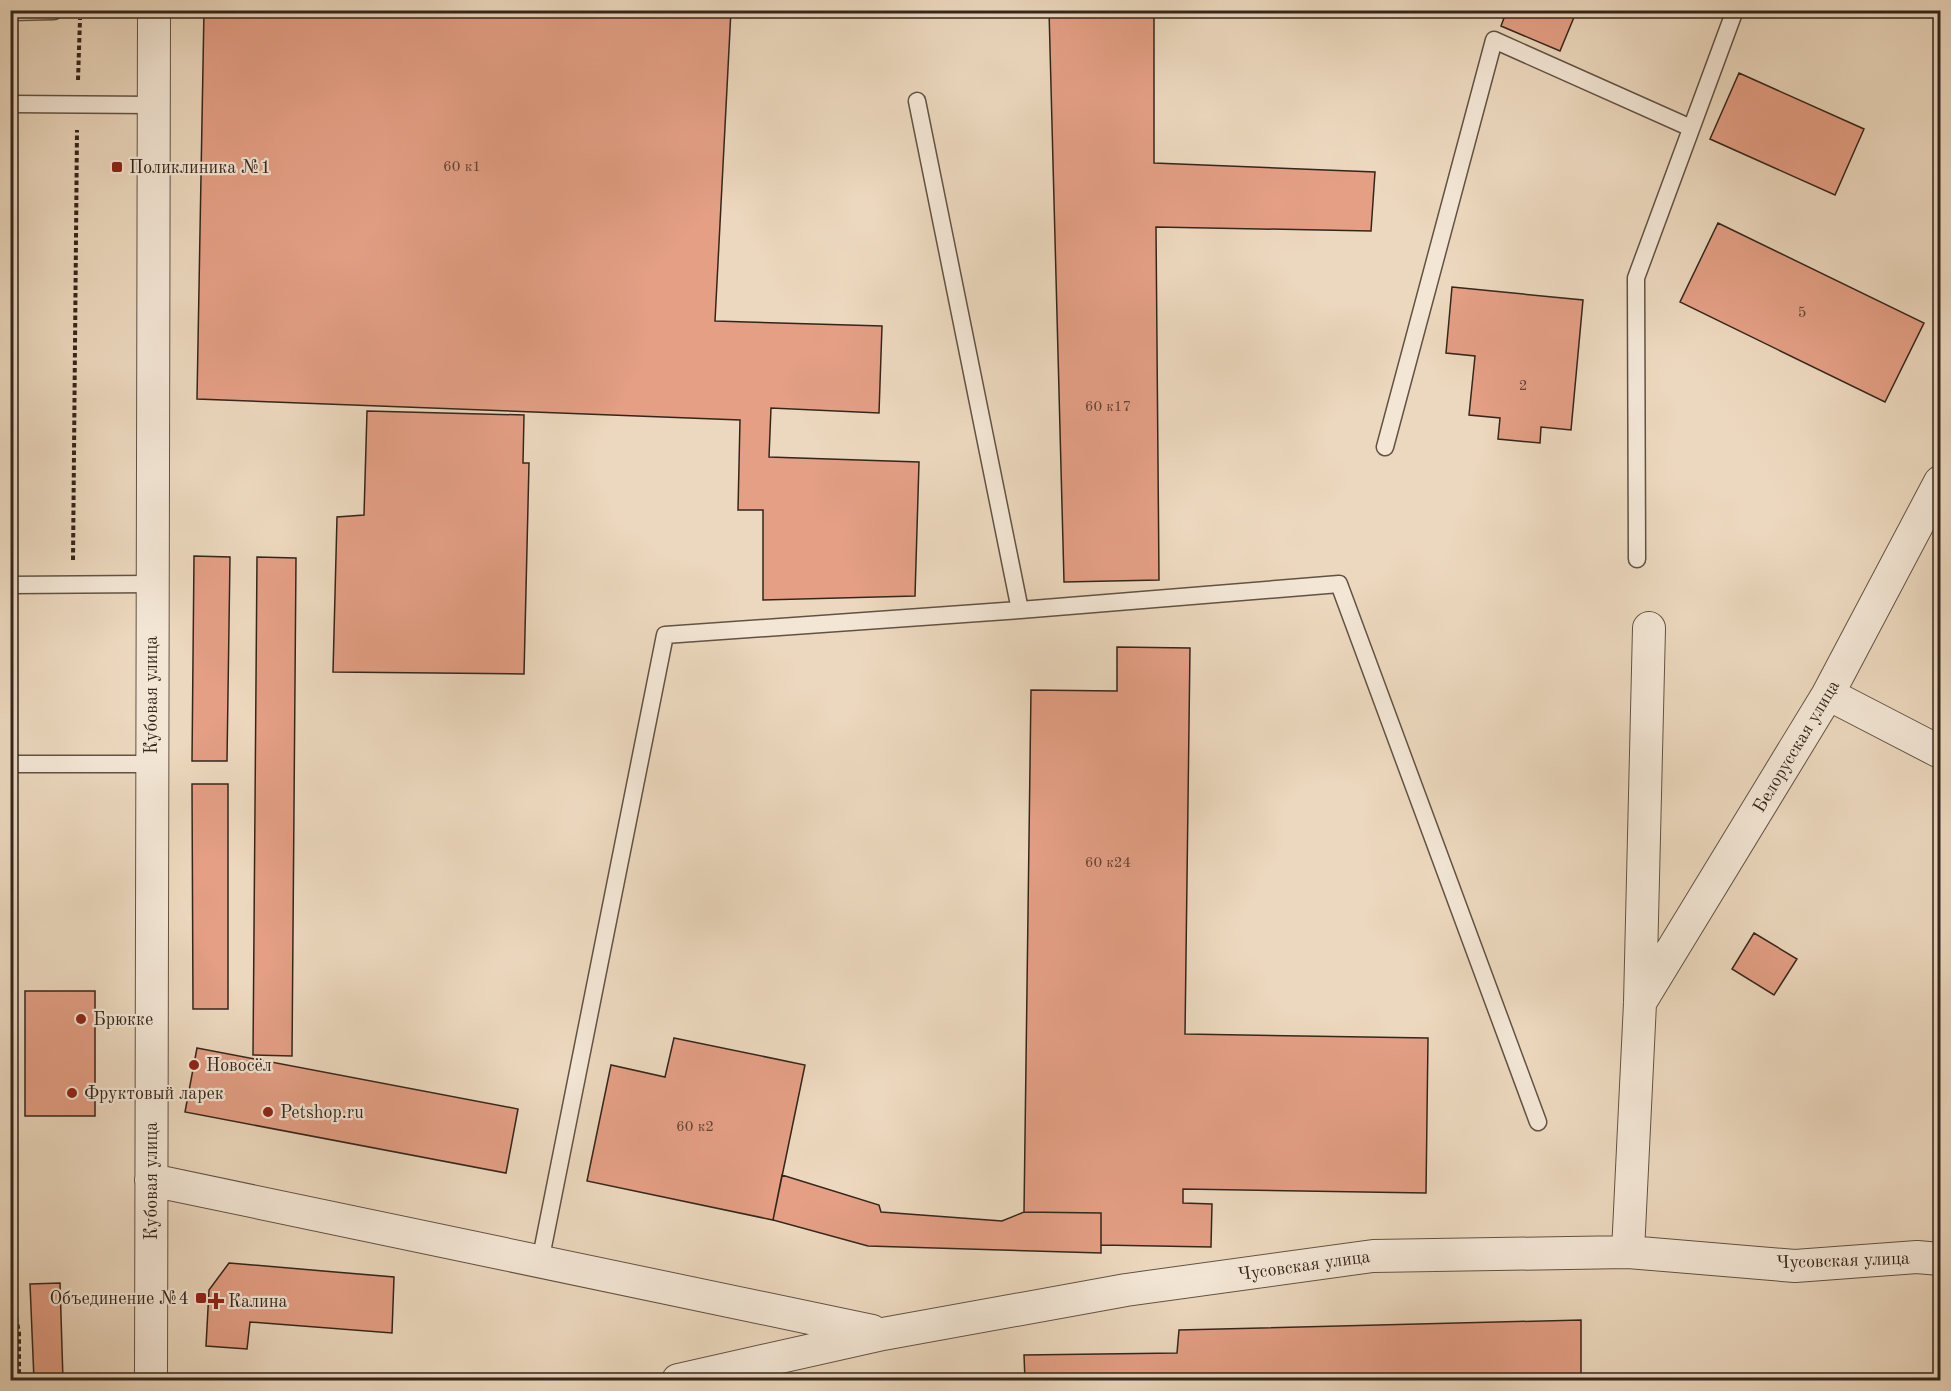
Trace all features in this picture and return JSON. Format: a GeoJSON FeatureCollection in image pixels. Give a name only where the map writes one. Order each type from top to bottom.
{"type":"FeatureCollection","features":[{"type":"Feature","properties":{"kind":"street","name":"Кубовая улица"},"geometry":{"type":"LineString","coordinates":[[151,1380],[154,10]]}},
{"type":"Feature","properties":{"kind":"street","name":"Белорусская улица"},"geometry":{"type":"LineString","coordinates":[[1640,1003],[1828,694],[1941,482]]}},
{"type":"Feature","properties":{"kind":"street"},"geometry":{"type":"LineString","coordinates":[[1628,1252],[1640,1003],[1649,627]]}},
{"type":"Feature","properties":{"kind":"street"},"geometry":{"type":"LineString","coordinates":[[1828,694],[1941,752]]}},
{"type":"Feature","properties":{"kind":"street"},"geometry":{"type":"LineString","coordinates":[[151,1180],[883,1334]]}},
{"type":"Feature","properties":{"kind":"street","name":"Чусовская улица"},"geometry":{"type":"LineString","coordinates":[[678,1380],[883,1334],[1126,1290],[1373,1256],[1628,1252],[1795,1266],[1917,1257],[1941,1259]]}},
{"type":"Feature","properties":{"kind":"lane"},"geometry":{"type":"LineString","coordinates":[[10,12],[62,10]]}},
{"type":"Feature","properties":{"kind":"lane"},"geometry":{"type":"LineString","coordinates":[[1637,559],[1636,278],[1735,10]]}},
{"type":"Feature","properties":{"kind":"lane"},"geometry":{"type":"LineString","coordinates":[[1384,447],[1494,40],[1691,128]]}},
{"type":"Feature","properties":{"kind":"lane"},"geometry":{"type":"LineString","coordinates":[[917,101],[1020,610]]}},
{"type":"Feature","properties":{"kind":"lane"},"geometry":{"type":"LineString","coordinates":[[10,104],[154,105]]}},
{"type":"Feature","properties":{"kind":"lane"},"geometry":{"type":"LineString","coordinates":[[10,585],[151,584]]}},
{"type":"Feature","properties":{"kind":"lane"},"geometry":{"type":"LineString","coordinates":[[540,1262],[665,635],[1020,610],[1339,584],[1538,1122]]}},
{"type":"Feature","properties":{"kind":"lane"},"geometry":{"type":"LineString","coordinates":[[10,764],[151,764]]}},
{"type":"Feature","properties":{"kind":"path"},"geometry":{"type":"LineString","coordinates":[[72,585],[80,10]]}},
{"type":"Feature","properties":{"kind":"path"},"geometry":{"type":"LineString","coordinates":[[10,1190],[12,1296],[19,1333],[19,1380]]}},
{"type":"Feature","properties":{"kind":"building"},"geometry":{"type":"Polygon","coordinates":[[[204,10],[731,10],[715,321],[882,326],[879,413],[771,408],[769,457],[919,462],[915,596],[763,600],[763,510],[738,510],[740,420],[197,399],[204,10]]]}},
{"type":"Feature","properties":{"kind":"building"},"geometry":{"type":"Polygon","coordinates":[[[1049,10],[1154,10],[1154,163],[1375,172],[1371,231],[1156,227],[1159,580],[1064,582],[1049,10]]]}},
{"type":"Feature","properties":{"kind":"building"},"geometry":{"type":"Polygon","coordinates":[[[1507,10],[1577,10],[1560,51],[1501,26],[1507,10]]]}},
{"type":"Feature","properties":{"kind":"building"},"geometry":{"type":"Polygon","coordinates":[[[1739,73],[1864,129],[1835,195],[1710,139],[1739,73]]]}},
{"type":"Feature","properties":{"kind":"building"},"geometry":{"type":"Polygon","coordinates":[[[1718,223],[1924,323],[1885,402],[1680,302],[1718,223]]]}},
{"type":"Feature","properties":{"kind":"building"},"geometry":{"type":"Polygon","coordinates":[[[1452,287],[1583,300],[1571,430],[1541,427],[1540,443],[1498,439],[1500,418],[1469,415],[1475,356],[1446,353],[1452,287]]]}},
{"type":"Feature","properties":{"kind":"building"},"geometry":{"type":"Polygon","coordinates":[[[367,411],[524,415],[523,463],[529,463],[524,674],[333,672],[337,517],[364,515],[367,411]]]}},
{"type":"Feature","properties":{"kind":"building"},"geometry":{"type":"Polygon","coordinates":[[[194,556],[230,557],[227,761],[192,761],[194,556]]]}},
{"type":"Feature","properties":{"kind":"building"},"geometry":{"type":"Polygon","coordinates":[[[257,557],[296,558],[292,1056],[253,1055],[257,557]]]}},
{"type":"Feature","properties":{"kind":"building"},"geometry":{"type":"Polygon","coordinates":[[[1117,647],[1190,648],[1185,1034],[1428,1038],[1426,1193],[1183,1189],[1183,1203],[1212,1204],[1211,1247],[1101,1245],[1101,1213],[1024,1212],[1031,690],[1117,691],[1117,647]]]}},
{"type":"Feature","properties":{"kind":"building"},"geometry":{"type":"Polygon","coordinates":[[[192,784],[228,784],[228,1009],[193,1009],[192,784]]]}},
{"type":"Feature","properties":{"kind":"building"},"geometry":{"type":"Polygon","coordinates":[[[1754,933],[1797,959],[1774,995],[1732,969],[1754,933]]]}},
{"type":"Feature","properties":{"kind":"building"},"geometry":{"type":"Polygon","coordinates":[[[25,991],[95,991],[95,1116],[25,1116],[25,991]]]}},
{"type":"Feature","properties":{"kind":"building"},"geometry":{"type":"Polygon","coordinates":[[[674,1038],[805,1065],[773,1220],[587,1181],[611,1065],[665,1077],[674,1038]]]}},
{"type":"Feature","properties":{"kind":"building"},"geometry":{"type":"Polygon","coordinates":[[[197,1048],[518,1109],[506,1173],[185,1112],[197,1048]]]}},
{"type":"Feature","properties":{"kind":"building"},"geometry":{"type":"Polygon","coordinates":[[[782,1175],[879,1205],[881,1212],[1002,1221],[1024,1212],[1101,1213],[1101,1253],[868,1246],[773,1220],[782,1175]]]}},
{"type":"Feature","properties":{"kind":"building"},"geometry":{"type":"Polygon","coordinates":[[[229,1263],[394,1277],[392,1333],[250,1322],[247,1349],[206,1346],[209,1290],[229,1263]]]}},
{"type":"Feature","properties":{"kind":"building"},"geometry":{"type":"Polygon","coordinates":[[[60,1283],[63,1380],[34,1380],[30,1284],[60,1283]]]}},
{"type":"Feature","properties":{"kind":"building"},"geometry":{"type":"Polygon","coordinates":[[[1581,1320],[1581,1380],[1025,1380],[1024,1355],[1177,1353],[1179,1330],[1581,1320]]]}},
{"type":"Feature","properties":{"kind":"place","name":"Поликлиника №1"},"geometry":{"type":"Point","coordinates":[117,167]}},
{"type":"Feature","properties":{"kind":"place","name":"Брюкке"},"geometry":{"type":"Point","coordinates":[81,1019]}},
{"type":"Feature","properties":{"kind":"place","name":"Новосёл"},"geometry":{"type":"Point","coordinates":[194,1065]}},
{"type":"Feature","properties":{"kind":"place","name":"Фруктовый ларек"},"geometry":{"type":"Point","coordinates":[72,1093]}},
{"type":"Feature","properties":{"kind":"place","name":"Petshop.ru"},"geometry":{"type":"Point","coordinates":[268,1112]}},
{"type":"Feature","properties":{"kind":"place","name":"Объединение №4"},"geometry":{"type":"Point","coordinates":[201,1298]}},
{"type":"Feature","properties":{"kind":"place","name":"Калина"},"geometry":{"type":"Point","coordinates":[216,1301]}}]}
